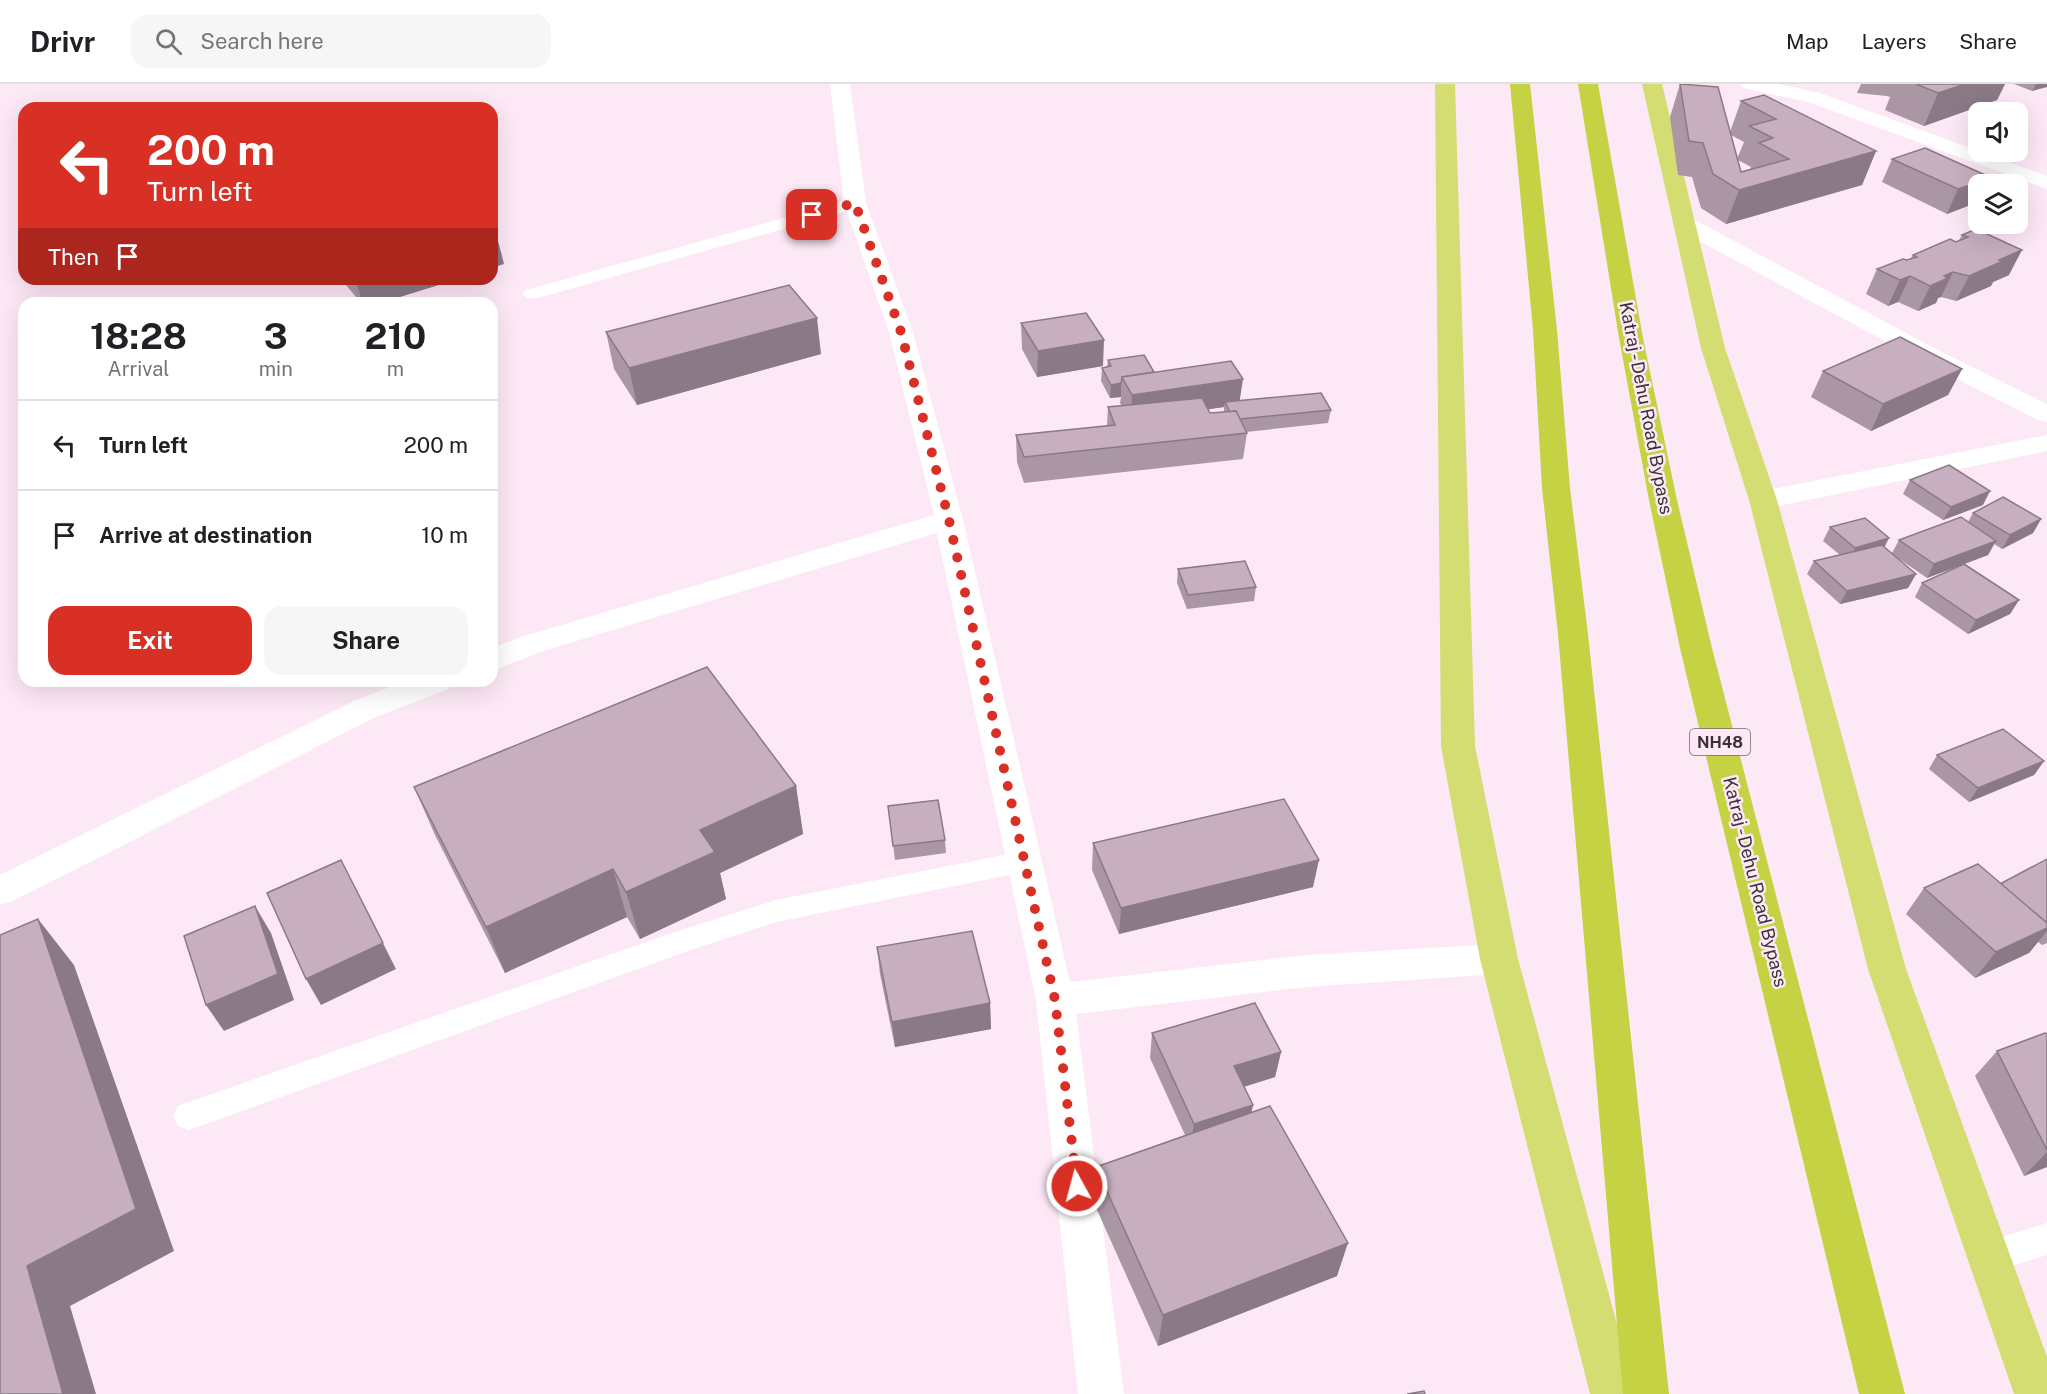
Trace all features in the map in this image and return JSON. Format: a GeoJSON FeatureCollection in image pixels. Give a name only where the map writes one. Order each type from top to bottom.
{"type":"FeatureCollection","features":[{"type":"Feature","properties":{"kind":"highway"},"geometry":{"type":"LineString","coordinates":[[1520,84],[1545,330],[1556,488],[1573,634],[1646,1394]]}},
{"type":"Feature","properties":{"kind":"highway","name":"Katraj - Dehu Road Bypass"},"geometry":{"type":"LineString","coordinates":[[1588,84],[1631,338],[1689,614],[1882,1394]]}},
{"type":"Feature","properties":{"kind":"main road"},"geometry":{"type":"LineString","coordinates":[[1445,84],[1458,746],[1499,959],[1613,1394]]}},
{"type":"Feature","properties":{"kind":"main road"},"geometry":{"type":"LineString","coordinates":[[1652,84],[1713,348],[1763,500],[1887,969],[2037,1394]]}},
{"type":"Feature","properties":{"kind":"street"},"geometry":{"type":"LineString","coordinates":[[840,84],[855,203],[901,332],[949,520],[1055,1000],[1101,1394]]}},
{"type":"Feature","properties":{"kind":"street"},"geometry":{"type":"LineString","coordinates":[[1750,84],[1813,97],[2047,183]]}},
{"type":"Feature","properties":{"kind":"street"},"geometry":{"type":"LineString","coordinates":[[1685,224],[1929,355],[2047,414]]}},
{"type":"Feature","properties":{"kind":"street"},"geometry":{"type":"LineString","coordinates":[[1763,500],[2047,443]]}},
{"type":"Feature","properties":{"kind":"street"},"geometry":{"type":"LineString","coordinates":[[498,658],[535,643],[949,520]]}},
{"type":"Feature","properties":{"kind":"street"},"geometry":{"type":"LineString","coordinates":[[0,891],[365,709],[422,687]]}},
{"type":"Feature","properties":{"kind":"street"},"geometry":{"type":"LineString","coordinates":[[1055,1000],[1307,971],[1499,959]]}},
{"type":"Feature","properties":{"kind":"lane"},"geometry":{"type":"LineString","coordinates":[[532,294],[855,203]]}},
{"type":"Feature","properties":{"kind":"lane"},"geometry":{"type":"LineString","coordinates":[[189,1116],[674,944],[776,911],[1024,862]]}},
{"type":"Feature","properties":{"kind":"lane"},"geometry":{"type":"LineString","coordinates":[[1989,1257],[2047,1239]]}},
{"type":"Feature","properties":{"kind":"building"},"geometry":{"type":"Polygon","coordinates":[[[1680,84],[1718,87],[1741,172],[1789,159],[1759,143],[1773,138],[1749,126],[1776,119],[1741,101],[1764,95],[1876,151],[1739,190],[1713,174],[1703,143],[1689,141],[1680,84]]]}},
{"type":"Feature","properties":{"kind":"building"},"geometry":{"type":"Polygon","coordinates":[[[1916,84],[1965,84],[1938,93],[1916,84]]]}},
{"type":"Feature","properties":{"kind":"building"},"geometry":{"type":"Polygon","coordinates":[[[1925,148],[1983,174],[1968,174],[1968,186],[1958,189],[1892,159],[1925,148]]]}},
{"type":"Feature","properties":{"kind":"building"},"geometry":{"type":"Polygon","coordinates":[[[1968,232],[1987,234],[2022,250],[1969,276],[1953,272],[1944,276],[1948,278],[1930,286],[1910,276],[1900,280],[1877,269],[1903,259],[1917,257],[1913,255],[1950,239],[1956,242],[1968,237],[1962,235],[1968,232]]]}},
{"type":"Feature","properties":{"kind":"building"},"geometry":{"type":"Polygon","coordinates":[[[789,285],[817,318],[629,368],[606,332],[789,285]]]}},
{"type":"Feature","properties":{"kind":"building"},"geometry":{"type":"Polygon","coordinates":[[[1086,313],[1104,340],[1038,351],[1021,323],[1086,313]]]}},
{"type":"Feature","properties":{"kind":"building"},"geometry":{"type":"Polygon","coordinates":[[[1900,337],[1962,369],[1883,404],[1823,371],[1900,337]]]}},
{"type":"Feature","properties":{"kind":"building"},"geometry":{"type":"Polygon","coordinates":[[[1144,355],[1154,372],[1122,377],[1121,383],[1111,385],[1102,368],[1111,366],[1108,360],[1144,355]]]}},
{"type":"Feature","properties":{"kind":"building"},"geometry":{"type":"Polygon","coordinates":[[[1231,361],[1243,379],[1132,395],[1122,377],[1231,361]]]}},
{"type":"Feature","properties":{"kind":"building"},"geometry":{"type":"Polygon","coordinates":[[[1321,393],[1331,410],[1240,419],[1236,411],[1230,412],[1225,402],[1321,393]]]}},
{"type":"Feature","properties":{"kind":"building"},"geometry":{"type":"Polygon","coordinates":[[[1202,398],[1210,413],[1236,411],[1247,433],[1024,457],[1016,435],[1115,425],[1108,407],[1202,398]]]}},
{"type":"Feature","properties":{"kind":"building"},"geometry":{"type":"Polygon","coordinates":[[[1949,465],[1990,491],[1951,507],[1910,480],[1949,465]]]}},
{"type":"Feature","properties":{"kind":"building"},"geometry":{"type":"Polygon","coordinates":[[[2003,497],[2041,519],[2010,535],[1973,513],[2003,497]]]}},
{"type":"Feature","properties":{"kind":"building"},"geometry":{"type":"Polygon","coordinates":[[[1961,517],[1996,541],[1934,564],[1899,540],[1961,517]]]}},
{"type":"Feature","properties":{"kind":"building"},"geometry":{"type":"Polygon","coordinates":[[[1865,518],[1889,538],[1855,548],[1830,527],[1865,518]]]}},
{"type":"Feature","properties":{"kind":"building"},"geometry":{"type":"Polygon","coordinates":[[[1882,545],[1916,574],[1847,591],[1814,561],[1882,545]]]}},
{"type":"Feature","properties":{"kind":"building"},"geometry":{"type":"Polygon","coordinates":[[[1245,561],[1256,587],[1188,595],[1178,569],[1245,561]]]}},
{"type":"Feature","properties":{"kind":"building"},"geometry":{"type":"Polygon","coordinates":[[[1964,564],[2019,600],[1976,620],[1922,583],[1964,564]]]}},
{"type":"Feature","properties":{"kind":"building"},"geometry":{"type":"Polygon","coordinates":[[[707,667],[796,786],[700,830],[715,852],[626,892],[613,869],[486,927],[414,787],[707,667]]]}},
{"type":"Feature","properties":{"kind":"building"},"geometry":{"type":"Polygon","coordinates":[[[2003,729],[2044,761],[1978,788],[1937,755],[2003,729]]]}},
{"type":"Feature","properties":{"kind":"building"},"geometry":{"type":"Polygon","coordinates":[[[1284,799],[1319,860],[1121,908],[1093,843],[1284,799]]]}},
{"type":"Feature","properties":{"kind":"building"},"geometry":{"type":"Polygon","coordinates":[[[938,800],[945,840],[893,846],[888,806],[938,800]]]}},
{"type":"Feature","properties":{"kind":"building"},"geometry":{"type":"Polygon","coordinates":[[[2047,859],[2047,923],[2000,884],[2047,859]]]}},
{"type":"Feature","properties":{"kind":"building"},"geometry":{"type":"Polygon","coordinates":[[[341,860],[383,943],[306,979],[267,893],[341,860]]]}},
{"type":"Feature","properties":{"kind":"building"},"geometry":{"type":"Polygon","coordinates":[[[1978,864],[2047,923],[2047,928],[1996,952],[1924,888],[1978,864]]]}},
{"type":"Feature","properties":{"kind":"building"},"geometry":{"type":"Polygon","coordinates":[[[255,906],[278,974],[206,1005],[184,936],[255,906]]]}},
{"type":"Feature","properties":{"kind":"building"},"geometry":{"type":"Polygon","coordinates":[[[38,919],[136,1209],[27,1266],[63,1394],[0,1394],[0,935],[38,919]]]}},
{"type":"Feature","properties":{"kind":"building"},"geometry":{"type":"Polygon","coordinates":[[[972,931],[990,1003],[892,1022],[877,947],[972,931]]]}},
{"type":"Feature","properties":{"kind":"building"},"geometry":{"type":"Polygon","coordinates":[[[1255,1003],[1281,1052],[1234,1066],[1253,1105],[1194,1124],[1152,1033],[1255,1003]]]}},
{"type":"Feature","properties":{"kind":"building"},"geometry":{"type":"Polygon","coordinates":[[[2047,1034],[2047,1150],[1997,1051],[2047,1034]]]}},
{"type":"Feature","properties":{"kind":"building"},"geometry":{"type":"Polygon","coordinates":[[[1270,1106],[1348,1243],[1163,1315],[1096,1167],[1270,1106]]]}},
{"type":"Feature","properties":{"kind":"building"},"geometry":{"type":"Polygon","coordinates":[[[1424,1391],[1425,1394],[1407,1394],[1424,1391]]]}},
{"type":"Feature","properties":{"kind":"route"},"geometry":{"type":"LineString","coordinates":[[812,215],[855,203],[901,332],[949,520],[1055,1000],[1077,1186]]}}]}
